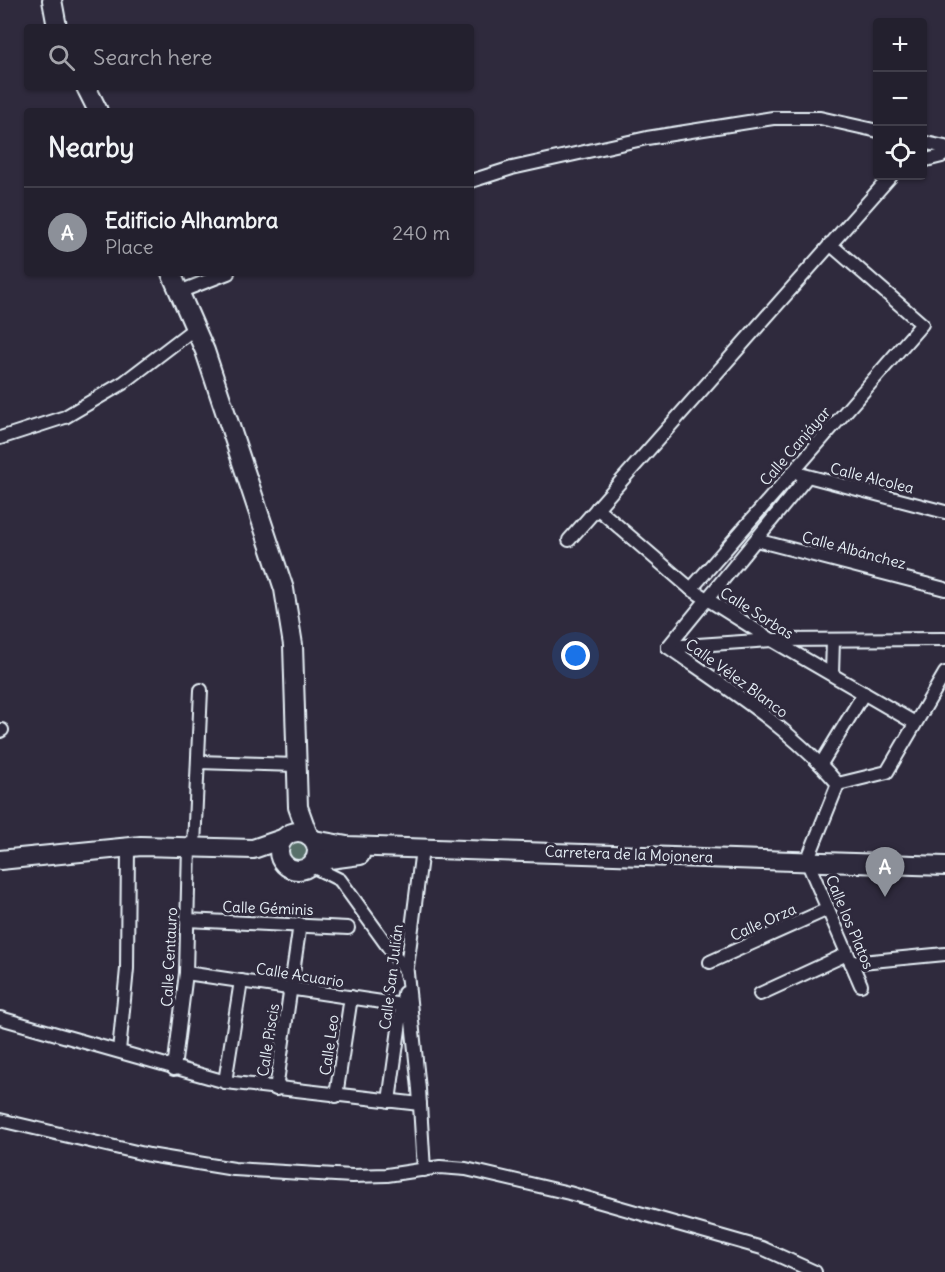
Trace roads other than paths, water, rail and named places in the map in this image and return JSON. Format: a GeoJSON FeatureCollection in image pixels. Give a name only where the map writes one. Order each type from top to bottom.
{"type":"FeatureCollection","features":[{"type":"Feature","properties":{"kind":"street"},"geometry":{"type":"LineString","coordinates":[[88,90],[96,108]]}},
{"type":"Feature","properties":{"kind":"street"},"geometry":{"type":"LineString","coordinates":[[474,180],[512,168],[648,138],[773,118],[820,118],[873,130]]}},
{"type":"Feature","properties":{"kind":"street"},"geometry":{"type":"LineString","coordinates":[[927,144],[945,149],[942,156],[927,160]]}},
{"type":"Feature","properties":{"kind":"street"},"geometry":{"type":"LineString","coordinates":[[569,540],[887,180]]}},
{"type":"Feature","properties":{"kind":"street","name":"Calle Canjáyar"},"geometry":{"type":"LineString","coordinates":[[691,589],[922,324],[830,244]]}},
{"type":"Feature","properties":{"kind":"street"},"geometry":{"type":"LineString","coordinates":[[0,860],[128,847],[192,846],[254,849],[296,870],[312,863],[317,849],[298,807],[293,645],[284,589],[205,351],[172,276]]}},
{"type":"Feature","properties":{"kind":"street"},"geometry":{"type":"LineString","coordinates":[[179,292],[220,276]]}},
{"type":"Feature","properties":{"kind":"street"},"geometry":{"type":"LineString","coordinates":[[0,438],[65,417],[123,383],[195,328]]}},
{"type":"Feature","properties":{"kind":"street","name":"Calle Alcolea"},"geometry":{"type":"LineString","coordinates":[[793,471],[807,477],[945,512]]}},
{"type":"Feature","properties":{"kind":"street","name":"Calle Canjáyar"},"geometry":{"type":"LineString","coordinates":[[668,648],[807,477]]}},
{"type":"Feature","properties":{"kind":"street","name":"Calle Sorbas"},"geometry":{"type":"LineString","coordinates":[[597,508],[691,589],[707,600],[915,723]]}},
{"type":"Feature","properties":{"kind":"street","name":"Calle Albánchez"},"geometry":{"type":"LineString","coordinates":[[756,540],[945,589]]}},
{"type":"Feature","properties":{"kind":"street"},"geometry":{"type":"LineString","coordinates":[[668,648],[772,640],[945,638]]}},
{"type":"Feature","properties":{"kind":"street"},"geometry":{"type":"LineString","coordinates":[[832,674],[833,640]]}},
{"type":"Feature","properties":{"kind":"street","name":"Calle Vélez Blanco"},"geometry":{"type":"LineString","coordinates":[[668,648],[761,712],[821,764],[838,784]]}},
{"type":"Feature","properties":{"kind":"street"},"geometry":{"type":"LineString","coordinates":[[809,866],[838,784],[887,772],[945,673]]}},
{"type":"Feature","properties":{"kind":"street","name":"Calle Centauro"},"geometry":{"type":"LineString","coordinates":[[174,1069],[186,973],[187,920],[201,690]]}},
{"type":"Feature","properties":{"kind":"street"},"geometry":{"type":"LineString","coordinates":[[821,764],[864,693]]}},
{"type":"Feature","properties":{"kind":"street"},"geometry":{"type":"LineString","coordinates":[[198,762],[297,765]]}},
{"type":"Feature","properties":{"kind":"street"},"geometry":{"type":"LineString","coordinates":[[281,861],[278,850],[298,807]]}},
{"type":"Feature","properties":{"kind":"street"},"geometry":{"type":"LineString","coordinates":[[254,849],[297,831],[311,837]]}},
{"type":"Feature","properties":{"kind":"street","name":"Carretera de la Mojonera"},"geometry":{"type":"LineString","coordinates":[[311,837],[347,846],[809,866],[945,876]]}},
{"type":"Feature","properties":{"kind":"street"},"geometry":{"type":"LineString","coordinates":[[118,1051],[127,969],[128,847]]}},
{"type":"Feature","properties":{"kind":"street"},"geometry":{"type":"LineString","coordinates":[[340,880],[341,861],[347,855]]}},
{"type":"Feature","properties":{"kind":"street","name":"Carretera de la Mojonera"},"geometry":{"type":"LineString","coordinates":[[312,863],[347,855],[809,866],[945,866]]}},
{"type":"Feature","properties":{"kind":"street","name":"Calle San Julián"},"geometry":{"type":"LineString","coordinates":[[389,1101],[407,1006],[407,973],[421,857]]}},
{"type":"Feature","properties":{"kind":"street"},"geometry":{"type":"LineString","coordinates":[[312,863],[340,880],[407,973]]}},
{"type":"Feature","properties":{"kind":"street","name":"Calle los Platos"},"geometry":{"type":"LineString","coordinates":[[809,866],[861,985]]}},
{"type":"Feature","properties":{"kind":"street","name":"Calle Orza"},"geometry":{"type":"LineString","coordinates":[[710,962],[828,909]]}},
{"type":"Feature","properties":{"kind":"street","name":"Calle Géminis"},"geometry":{"type":"LineString","coordinates":[[187,920],[348,928]]}},
{"type":"Feature","properties":{"kind":"street","name":"Calle Piscis"},"geometry":{"type":"LineString","coordinates":[[276,1089],[300,924]]}},
{"type":"Feature","properties":{"kind":"street"},"geometry":{"type":"LineString","coordinates":[[760,994],[849,959],[945,954]]}},
{"type":"Feature","properties":{"kind":"street","name":"Calle Acuario"},"geometry":{"type":"LineString","coordinates":[[186,973],[407,1006]]}},
{"type":"Feature","properties":{"kind":"street"},"geometry":{"type":"LineString","coordinates":[[225,1082],[241,981]]}},
{"type":"Feature","properties":{"kind":"street","name":"Calle Leo"},"geometry":{"type":"LineString","coordinates":[[336,1096],[351,997]]}},
{"type":"Feature","properties":{"kind":"street"},"geometry":{"type":"LineString","coordinates":[[407,1006],[420,1104],[424,1170]]}},
{"type":"Feature","properties":{"kind":"street"},"geometry":{"type":"LineString","coordinates":[[0,1018],[225,1082],[420,1104]]}},
{"type":"Feature","properties":{"kind":"street"},"geometry":{"type":"LineString","coordinates":[[0,1120],[148,1155],[234,1170],[352,1176],[466,1169],[569,1193],[762,1248],[815,1272]]}},
{"type":"Feature","properties":{"kind":"place","name":"Edificio Alhambra"},"geometry":{"type":"Point","coordinates":[885,897]}}]}
